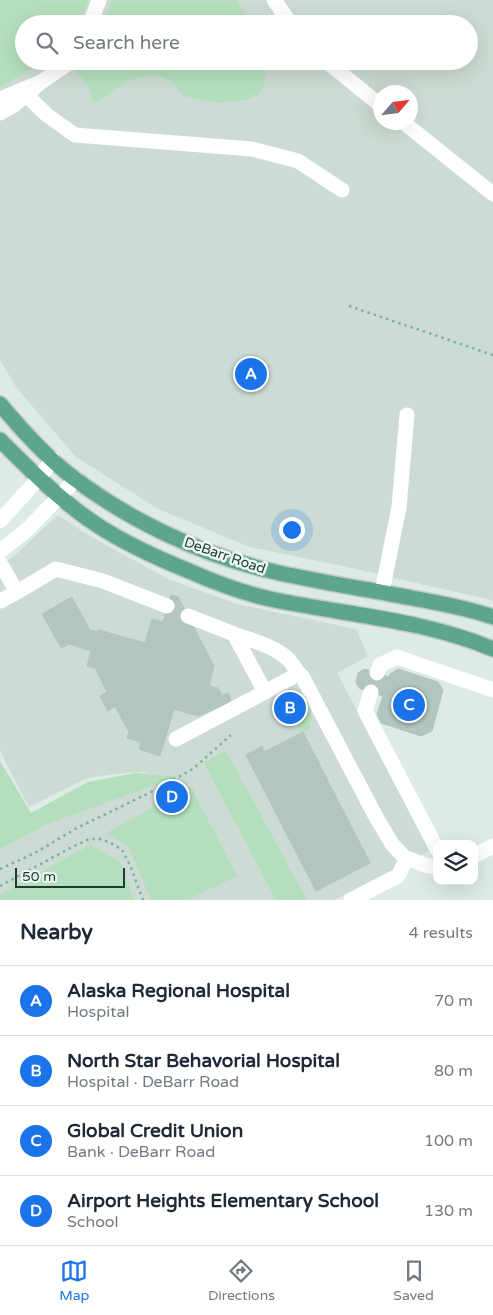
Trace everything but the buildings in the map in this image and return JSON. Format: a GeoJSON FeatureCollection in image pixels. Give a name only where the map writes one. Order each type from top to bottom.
{"type":"FeatureCollection","features":[{"type":"Feature","properties":{"kind":"main road","name":"DeBarr Road"},"geometry":{"type":"LineString","coordinates":[[0,404],[15,422],[53,459],[102,498],[135,517],[206,552],[271,571],[455,606],[493,617]]}},
{"type":"Feature","properties":{"kind":"main road","name":"DeBarr Road"},"geometry":{"type":"LineString","coordinates":[[0,440],[61,497],[96,524],[142,550],[201,576],[244,592],[273,600],[417,625],[471,639],[493,649]]}},
{"type":"Feature","properties":{"kind":"street"},"geometry":{"type":"LineString","coordinates":[[93,15],[99,0]]}},
{"type":"Feature","properties":{"kind":"street"},"geometry":{"type":"LineString","coordinates":[[274,0],[285,15]]}},
{"type":"Feature","properties":{"kind":"street"},"geometry":{"type":"LineString","coordinates":[[0,112],[14,105],[59,70]]}},
{"type":"Feature","properties":{"kind":"street"},"geometry":{"type":"LineString","coordinates":[[337,70],[373,99]]}},
{"type":"Feature","properties":{"kind":"street"},"geometry":{"type":"LineString","coordinates":[[0,99],[41,82]]}},
{"type":"Feature","properties":{"kind":"street"},"geometry":{"type":"LineString","coordinates":[[26,95],[47,115],[75,135],[252,149],[298,161],[342,190]]}},
{"type":"Feature","properties":{"kind":"street"},"geometry":{"type":"LineString","coordinates":[[413,130],[493,194]]}},
{"type":"Feature","properties":{"kind":"street"},"geometry":{"type":"LineString","coordinates":[[382,592],[399,507],[407,415]]}},
{"type":"Feature","properties":{"kind":"street"},"geometry":{"type":"LineString","coordinates":[[0,521],[40,478],[53,459]]}},
{"type":"Feature","properties":{"kind":"street"},"geometry":{"type":"LineString","coordinates":[[0,550],[28,529],[61,497],[76,479]]}},
{"type":"Feature","properties":{"kind":"street"},"geometry":{"type":"LineString","coordinates":[[0,563],[17,592]]}},
{"type":"Feature","properties":{"kind":"street"},"geometry":{"type":"LineString","coordinates":[[0,601],[56,569],[103,581],[167,606]]}},
{"type":"Feature","properties":{"kind":"street"},"geometry":{"type":"LineString","coordinates":[[188,616],[271,647],[289,660],[298,674],[302,676],[392,844],[404,857],[433,866]]}},
{"type":"Feature","properties":{"kind":"street"},"geometry":{"type":"LineString","coordinates":[[234,634],[265,692]]}},
{"type":"Feature","properties":{"kind":"street"},"geometry":{"type":"LineString","coordinates":[[377,673],[380,665],[397,657],[493,690]]}},
{"type":"Feature","properties":{"kind":"street"},"geometry":{"type":"LineString","coordinates":[[176,739],[298,674]]}},
{"type":"Feature","properties":{"kind":"street"},"geometry":{"type":"LineString","coordinates":[[371,692],[365,711],[433,840]]}},
{"type":"Feature","properties":{"kind":"street"},"geometry":{"type":"LineString","coordinates":[[478,854],[493,846]]}},
{"type":"Feature","properties":{"kind":"street"},"geometry":{"type":"LineString","coordinates":[[351,900],[398,876],[408,858]]}},
{"type":"Feature","properties":{"kind":"path"},"geometry":{"type":"LineString","coordinates":[[349,306],[493,356]]}},
{"type":"Feature","properties":{"kind":"path"},"geometry":{"type":"LineString","coordinates":[[0,869],[35,853],[77,828],[193,769],[231,735]]}},
{"type":"Feature","properties":{"kind":"path"},"geometry":{"type":"LineString","coordinates":[[0,886],[89,839],[100,839],[122,850],[130,865],[143,900]]}},
{"type":"Feature","properties":{"kind":"shaded area"},"geometry":{"type":"Polygon","coordinates":[[[0,0],[493,0],[493,601],[347,567],[250,547],[158,509],[76,457],[16,387],[0,360],[0,0]]]}},
{"type":"Feature","properties":{"kind":"shaded area"},"geometry":{"type":"Polygon","coordinates":[[[58,515],[88,535],[168,579],[237,604],[356,629],[368,656],[337,673],[431,850],[334,900],[0,900],[0,849],[147,772],[87,778],[29,807],[0,751],[0,564],[13,557],[58,515]],[[171,595],[163,622],[152,619],[145,643],[99,630],[98,632],[90,630],[72,597],[42,614],[60,648],[69,644],[91,651],[87,665],[95,668],[107,692],[100,696],[108,711],[115,706],[129,732],[127,738],[141,742],[139,749],[160,755],[174,709],[198,716],[219,707],[220,710],[232,703],[228,693],[222,696],[218,688],[209,686],[214,666],[178,597],[171,595]],[[303,732],[264,752],[262,747],[246,755],[316,890],[370,863],[303,732]]]}},
{"type":"Feature","properties":{"kind":"green space"},"geometry":{"type":"Polygon","coordinates":[[[0,0],[89,0],[82,15],[15,15],[15,70],[29,70],[0,87],[0,0]]]}},
{"type":"Feature","properties":{"kind":"green space"},"geometry":{"type":"Polygon","coordinates":[[[112,0],[236,0],[245,15],[107,15],[112,0]]]}},
{"type":"Feature","properties":{"kind":"green space"},"geometry":{"type":"Polygon","coordinates":[[[264,70],[265,82],[259,94],[245,100],[218,103],[185,97],[171,81],[153,74],[126,81],[94,103],[88,86],[76,71],[264,70]]]}},
{"type":"Feature","properties":{"kind":"green space"},"geometry":{"type":"Polygon","coordinates":[[[302,698],[312,717],[310,728],[301,733],[287,705],[302,698]]]}},
{"type":"Feature","properties":{"kind":"green space"},"geometry":{"type":"Polygon","coordinates":[[[226,751],[307,900],[276,900],[204,763],[226,751]]]}},
{"type":"Feature","properties":{"kind":"green space"},"geometry":{"type":"Polygon","coordinates":[[[0,761],[31,813],[88,782],[136,773],[177,777],[50,823],[0,849],[0,761]]]}},
{"type":"Feature","properties":{"kind":"green space"},"geometry":{"type":"Polygon","coordinates":[[[191,787],[237,876],[187,900],[151,900],[129,847],[106,833],[191,787]]]}},
{"type":"Feature","properties":{"kind":"green space"},"geometry":{"type":"Polygon","coordinates":[[[90,845],[120,862],[134,900],[0,900],[0,895],[90,845]]]}},
{"type":"Feature","properties":{"kind":"tunnel"},"geometry":{"type":"LineString","coordinates":[[167,606],[188,616]]}},
{"type":"Feature","properties":{"kind":"place","name":"Alaska Regional Hospital"},"geometry":{"type":"Point","coordinates":[251,374]}},
{"type":"Feature","properties":{"kind":"place","name":"Global Credit Union"},"geometry":{"type":"Point","coordinates":[409,705]}},
{"type":"Feature","properties":{"kind":"place","name":"North Star Behavorial Hospital"},"geometry":{"type":"Point","coordinates":[290,708]}},
{"type":"Feature","properties":{"kind":"place","name":"Airport Heights Elementary School"},"geometry":{"type":"Point","coordinates":[172,797]}}]}
